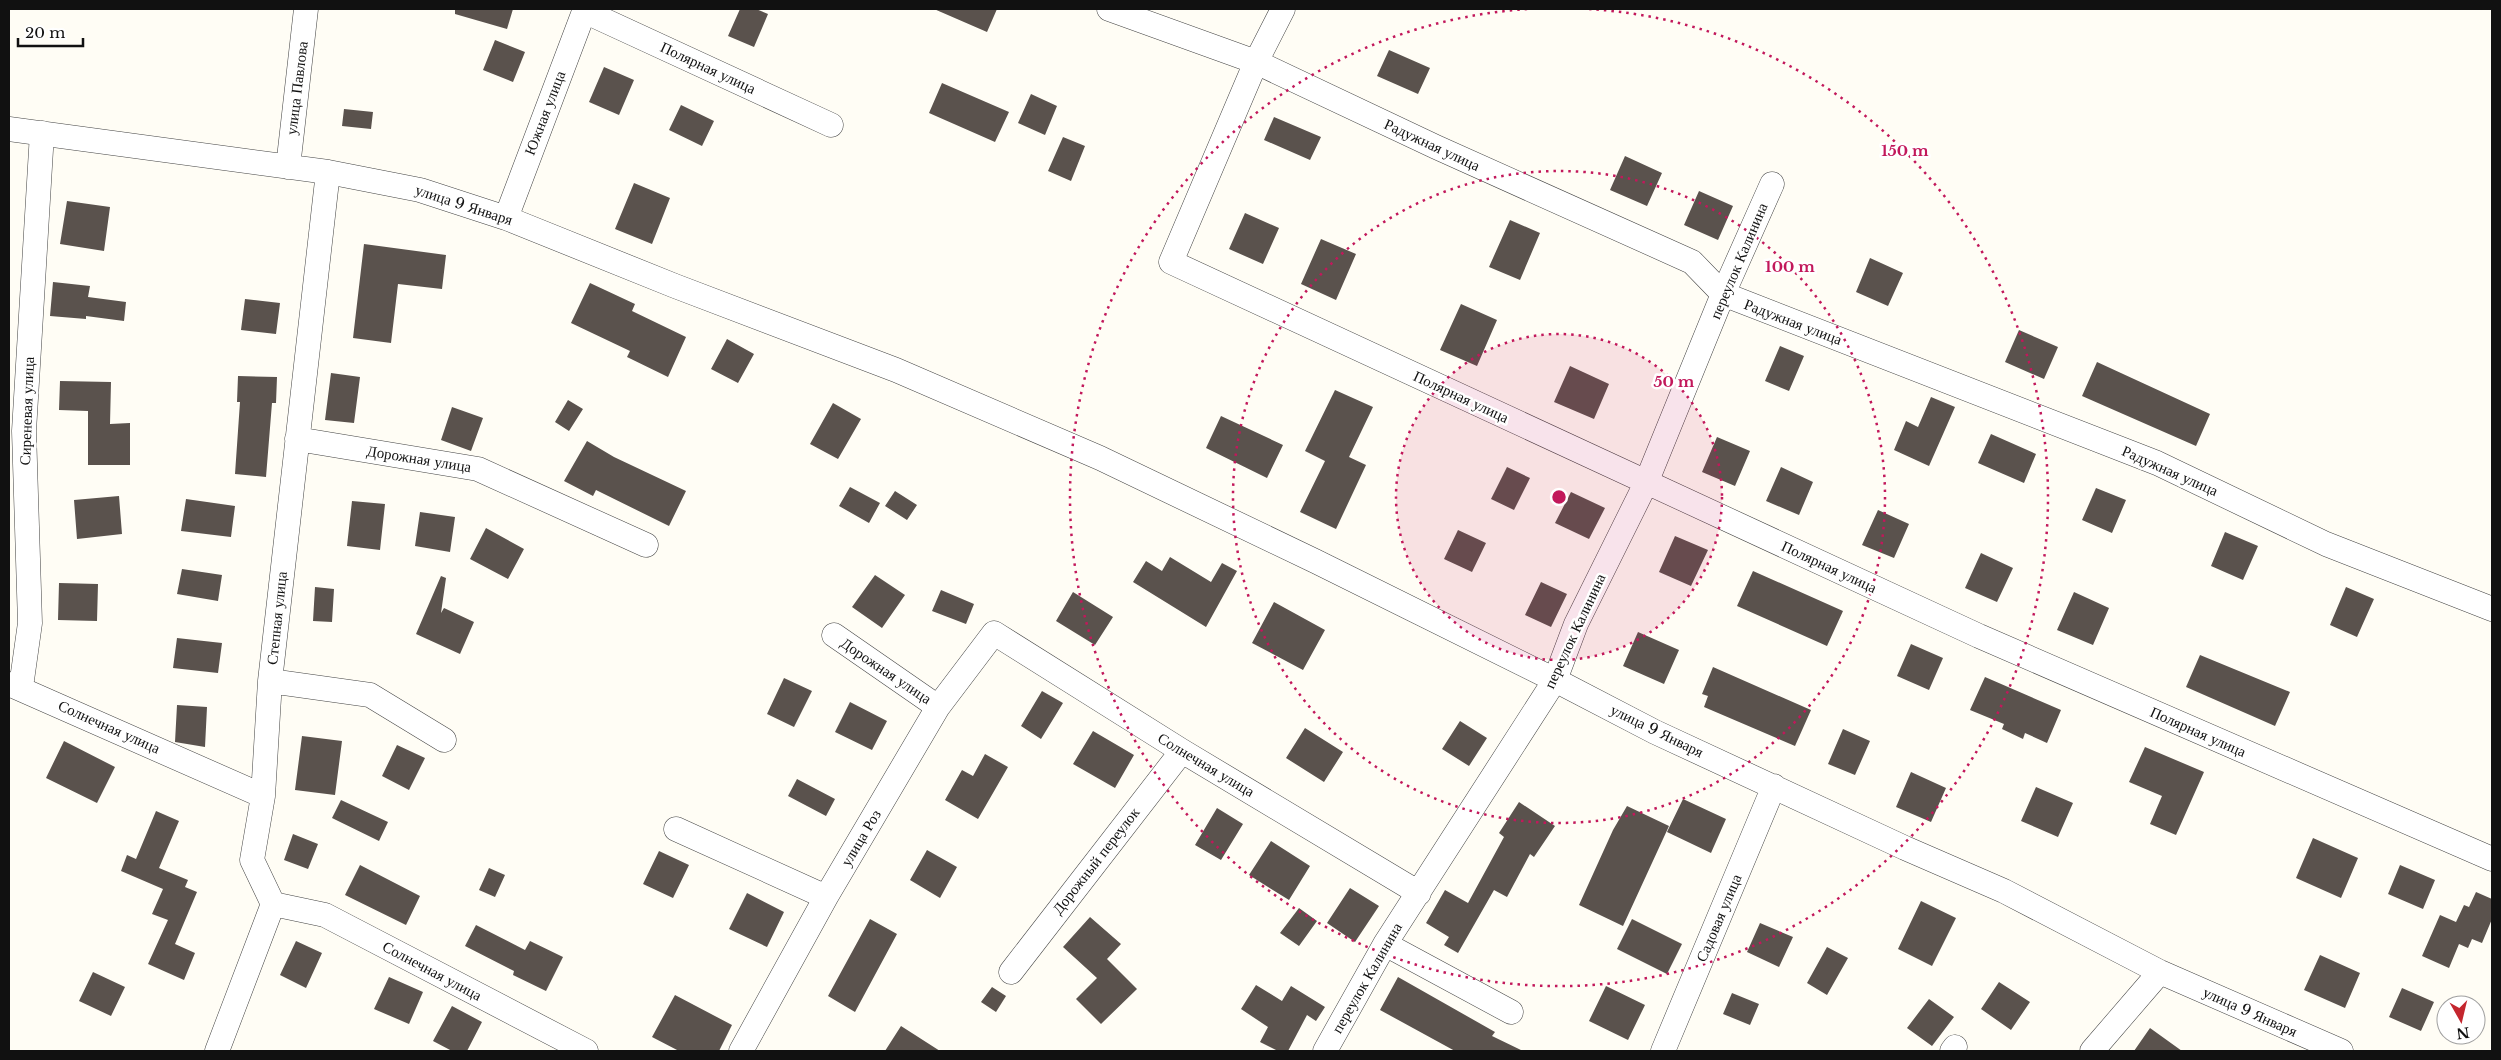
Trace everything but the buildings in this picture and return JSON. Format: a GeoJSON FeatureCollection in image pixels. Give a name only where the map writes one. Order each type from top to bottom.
{"type":"FeatureCollection","features":[{"type":"Feature","properties":{"kind":"street","name":"улица Павлова"},"geometry":{"type":"LineString","coordinates":[[288,167],[306,9]]}},
{"type":"Feature","properties":{"kind":"street","name":"Радужная улица"},"geometry":{"type":"LineString","coordinates":[[1109,9],[1256,62],[1436,147],[1692,262],[1724,294],[2156,463],[2326,544],[2492,609]]}},
{"type":"Feature","properties":{"kind":"street"},"geometry":{"type":"LineString","coordinates":[[1256,62],[1283,9]]}},
{"type":"Feature","properties":{"kind":"street","name":"Полярная улица"},"geometry":{"type":"LineString","coordinates":[[585,10],[831,125]]}},
{"type":"Feature","properties":{"kind":"street","name":"Южная улица"},"geometry":{"type":"LineString","coordinates":[[506,218],[585,10]]}},
{"type":"Feature","properties":{"kind":"street","name":"Полярная улица"},"geometry":{"type":"LineString","coordinates":[[1256,62],[1171,262],[1978,636],[2492,859]]}},
{"type":"Feature","properties":{"kind":"street","name":"улица 9 Января"},"geometry":{"type":"LineString","coordinates":[[9,129],[328,172],[420,190],[506,218],[674,286],[896,370],[1100,458],[1315,561],[1555,680],[1655,732],[1905,848],[2004,891],[2160,972],[2341,1051]]}},
{"type":"Feature","properties":{"kind":"street","name":"Сиреневая улица"},"geometry":{"type":"LineString","coordinates":[[15,686],[30,623],[24,431],[42,134]]}},
{"type":"Feature","properties":{"kind":"street","name":"Степная улица"},"geometry":{"type":"LineString","coordinates":[[272,904],[252,860],[263,796],[270,681],[328,172]]}},
{"type":"Feature","properties":{"kind":"street","name":"переулок Калинина"},"geometry":{"type":"LineString","coordinates":[[1325,1051],[1386,944],[1555,680],[1576,624],[1646,483],[1724,294],[1772,184]]}},
{"type":"Feature","properties":{"kind":"street","name":"Дорожная улица"},"geometry":{"type":"LineString","coordinates":[[297,439],[478,469],[646,545]]}},
{"type":"Feature","properties":{"kind":"street","name":"Солнечная улица"},"geometry":{"type":"LineString","coordinates":[[994,633],[1182,751],[1419,893]]}},
{"type":"Feature","properties":{"kind":"street","name":"улица Роз"},"geometry":{"type":"LineString","coordinates":[[741,1051],[826,896],[938,707],[994,633]]}},
{"type":"Feature","properties":{"kind":"street","name":"Дорожная улица"},"geometry":{"type":"LineString","coordinates":[[834,635],[938,707]]}},
{"type":"Feature","properties":{"kind":"street"},"geometry":{"type":"LineString","coordinates":[[270,681],[370,695],[444,740]]}},
{"type":"Feature","properties":{"kind":"street","name":"Солнечная улица"},"geometry":{"type":"LineString","coordinates":[[15,686],[263,796]]}},
{"type":"Feature","properties":{"kind":"street","name":"Дорожный переулок"},"geometry":{"type":"LineString","coordinates":[[1011,972],[1182,751]]}},
{"type":"Feature","properties":{"kind":"street","name":"Садовая улица"},"geometry":{"type":"LineString","coordinates":[[1663,1051],[1774,786]]}},
{"type":"Feature","properties":{"kind":"street"},"geometry":{"type":"LineString","coordinates":[[676,829],[826,896]]}},
{"type":"Feature","properties":{"kind":"street"},"geometry":{"type":"LineString","coordinates":[[217,1051],[272,904]]}},
{"type":"Feature","properties":{"kind":"street","name":"Солнечная улица"},"geometry":{"type":"LineString","coordinates":[[272,904],[325,915],[586,1051]]}},
{"type":"Feature","properties":{"kind":"street"},"geometry":{"type":"LineString","coordinates":[[1386,944],[1511,1012]]}},
{"type":"Feature","properties":{"kind":"street"},"geometry":{"type":"LineString","coordinates":[[2092,1051],[2160,972]]}}]}
